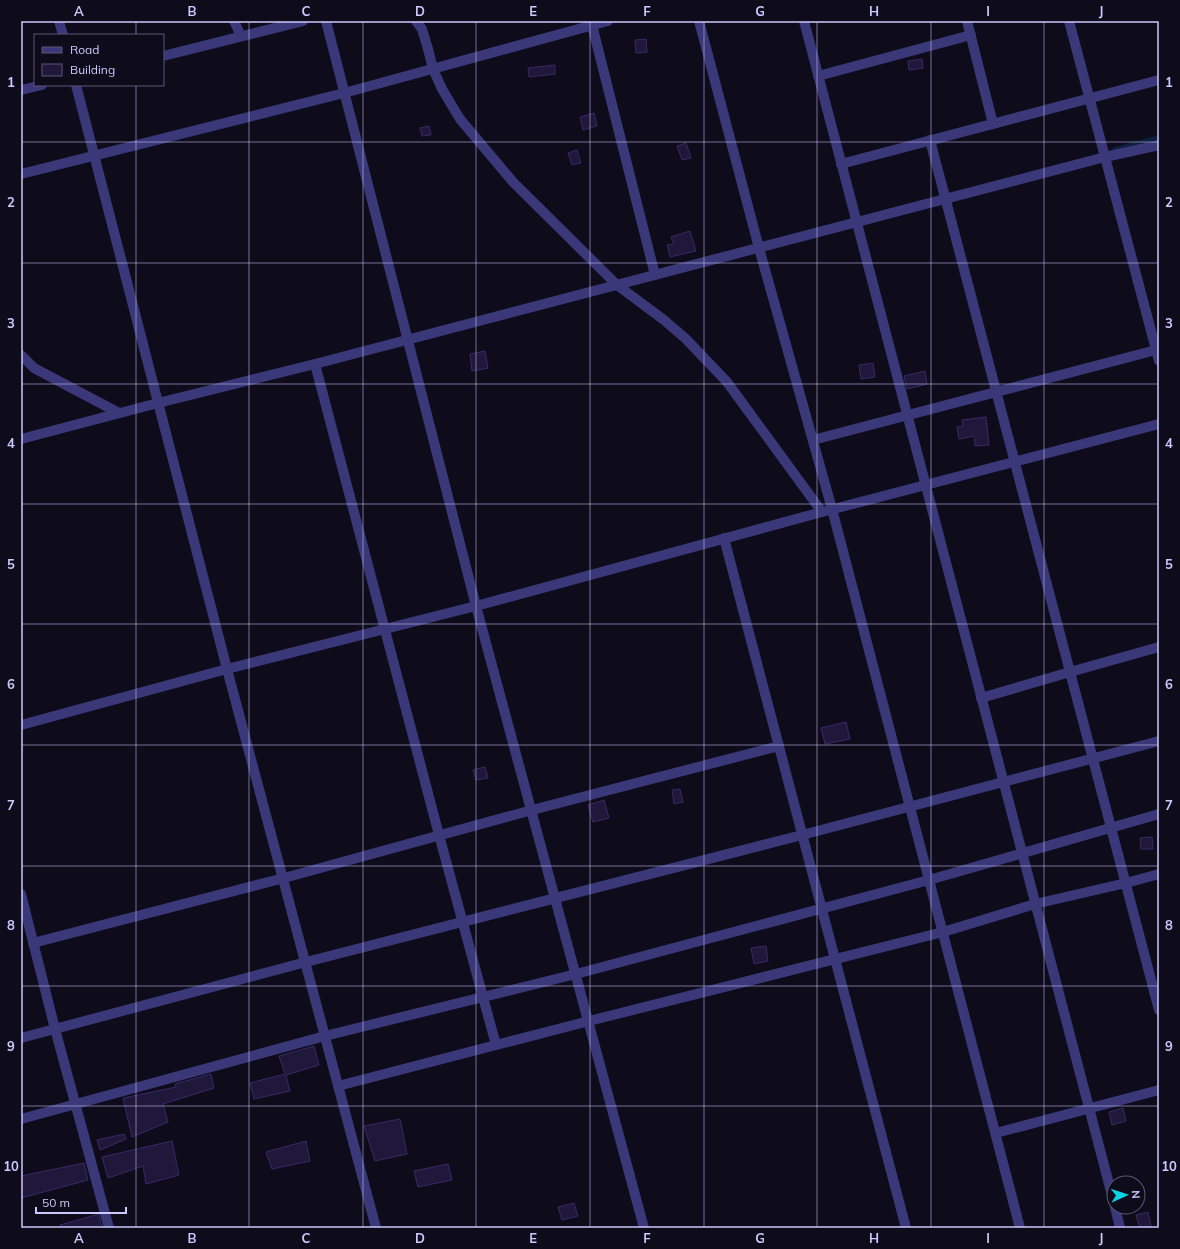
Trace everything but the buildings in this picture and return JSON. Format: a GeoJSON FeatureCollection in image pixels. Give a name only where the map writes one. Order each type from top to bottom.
{"type":"FeatureCollection","features":[{"type":"Feature","properties":{"kind":"street"},"geometry":{"type":"LineString","coordinates":[[59,21],[63,34]]}},
{"type":"Feature","properties":{"kind":"street"},"geometry":{"type":"LineString","coordinates":[[234,21],[240,36]]}},
{"type":"Feature","properties":{"kind":"street"},"geometry":{"type":"LineString","coordinates":[[164,56],[303,21]]}},
{"type":"Feature","properties":{"kind":"street"},"geometry":{"type":"LineString","coordinates":[[326,21],[476,606],[644,1228]]}},
{"type":"Feature","properties":{"kind":"street"},"geometry":{"type":"LineString","coordinates":[[416,21],[422,29],[433,69],[442,89],[460,119],[514,182],[617,285],[664,320],[727,382],[822,512]]}},
{"type":"Feature","properties":{"kind":"street"},"geometry":{"type":"LineString","coordinates":[[21,174],[344,93],[591,23],[608,21]]}},
{"type":"Feature","properties":{"kind":"street"},"geometry":{"type":"LineString","coordinates":[[699,21],[759,248],[832,510],[1020,1228]]}},
{"type":"Feature","properties":{"kind":"street"},"geometry":{"type":"LineString","coordinates":[[804,21],[1107,1175]]}},
{"type":"Feature","properties":{"kind":"street"},"geometry":{"type":"LineString","coordinates":[[967,21],[993,124]]}},
{"type":"Feature","properties":{"kind":"street"},"geometry":{"type":"LineString","coordinates":[[1069,21],[1159,361]]}},
{"type":"Feature","properties":{"kind":"street"},"geometry":{"type":"LineString","coordinates":[[591,23],[655,275]]}},
{"type":"Feature","properties":{"kind":"street"},"geometry":{"type":"LineString","coordinates":[[818,76],[971,35]]}},
{"type":"Feature","properties":{"kind":"street"},"geometry":{"type":"LineString","coordinates":[[841,164],[1159,80]]}},
{"type":"Feature","properties":{"kind":"street"},"geometry":{"type":"LineString","coordinates":[[21,90],[38,86]]}},
{"type":"Feature","properties":{"kind":"street"},"geometry":{"type":"LineString","coordinates":[[76,86],[228,670],[376,1228]]}},
{"type":"Feature","properties":{"kind":"street"},"geometry":{"type":"LineString","coordinates":[[930,140],[1159,1010]]}},
{"type":"Feature","properties":{"kind":"street"},"geometry":{"type":"LineString","coordinates":[[21,439],[857,223],[1105,157],[1159,145]]}},
{"type":"Feature","properties":{"kind":"street"},"geometry":{"type":"LineString","coordinates":[[813,440],[1156,350]]}},
{"type":"Feature","properties":{"kind":"street"},"geometry":{"type":"LineString","coordinates":[[21,355],[34,368],[119,413]]}},
{"type":"Feature","properties":{"kind":"street"},"geometry":{"type":"LineString","coordinates":[[315,364],[496,1045]]}},
{"type":"Feature","properties":{"kind":"street"},"geometry":{"type":"LineString","coordinates":[[21,725],[476,606],[724,538],[1159,424]]}},
{"type":"Feature","properties":{"kind":"street"},"geometry":{"type":"LineString","coordinates":[[724,538],[906,1228]]}},
{"type":"Feature","properties":{"kind":"street"},"geometry":{"type":"LineString","coordinates":[[981,698],[1159,647]]}},
{"type":"Feature","properties":{"kind":"street"},"geometry":{"type":"LineString","coordinates":[[21,1038],[306,962],[556,899],[1159,741]]}},
{"type":"Feature","properties":{"kind":"street"},"geometry":{"type":"LineString","coordinates":[[33,943],[284,878],[532,810],[778,746]]}},
{"type":"Feature","properties":{"kind":"street"},"geometry":{"type":"LineString","coordinates":[[21,1119],[325,1036],[576,974],[929,880],[1159,814]]}},
{"type":"Feature","properties":{"kind":"street"},"geometry":{"type":"LineString","coordinates":[[338,1086],[589,1021],[835,960],[943,932],[1036,904],[1159,874]]}},
{"type":"Feature","properties":{"kind":"street"},"geometry":{"type":"LineString","coordinates":[[21,894],[55,1029],[109,1228]]}},
{"type":"Feature","properties":{"kind":"street"},"geometry":{"type":"LineString","coordinates":[[996,1133],[1159,1090]]}},
{"type":"Feature","properties":{"kind":"street"},"geometry":{"type":"LineString","coordinates":[[1117,1215],[1120,1228]]}},
{"type":"Feature","properties":{"kind":"waterway"},"geometry":{"type":"LineString","coordinates":[[1114,149],[1159,137]]}}]}
